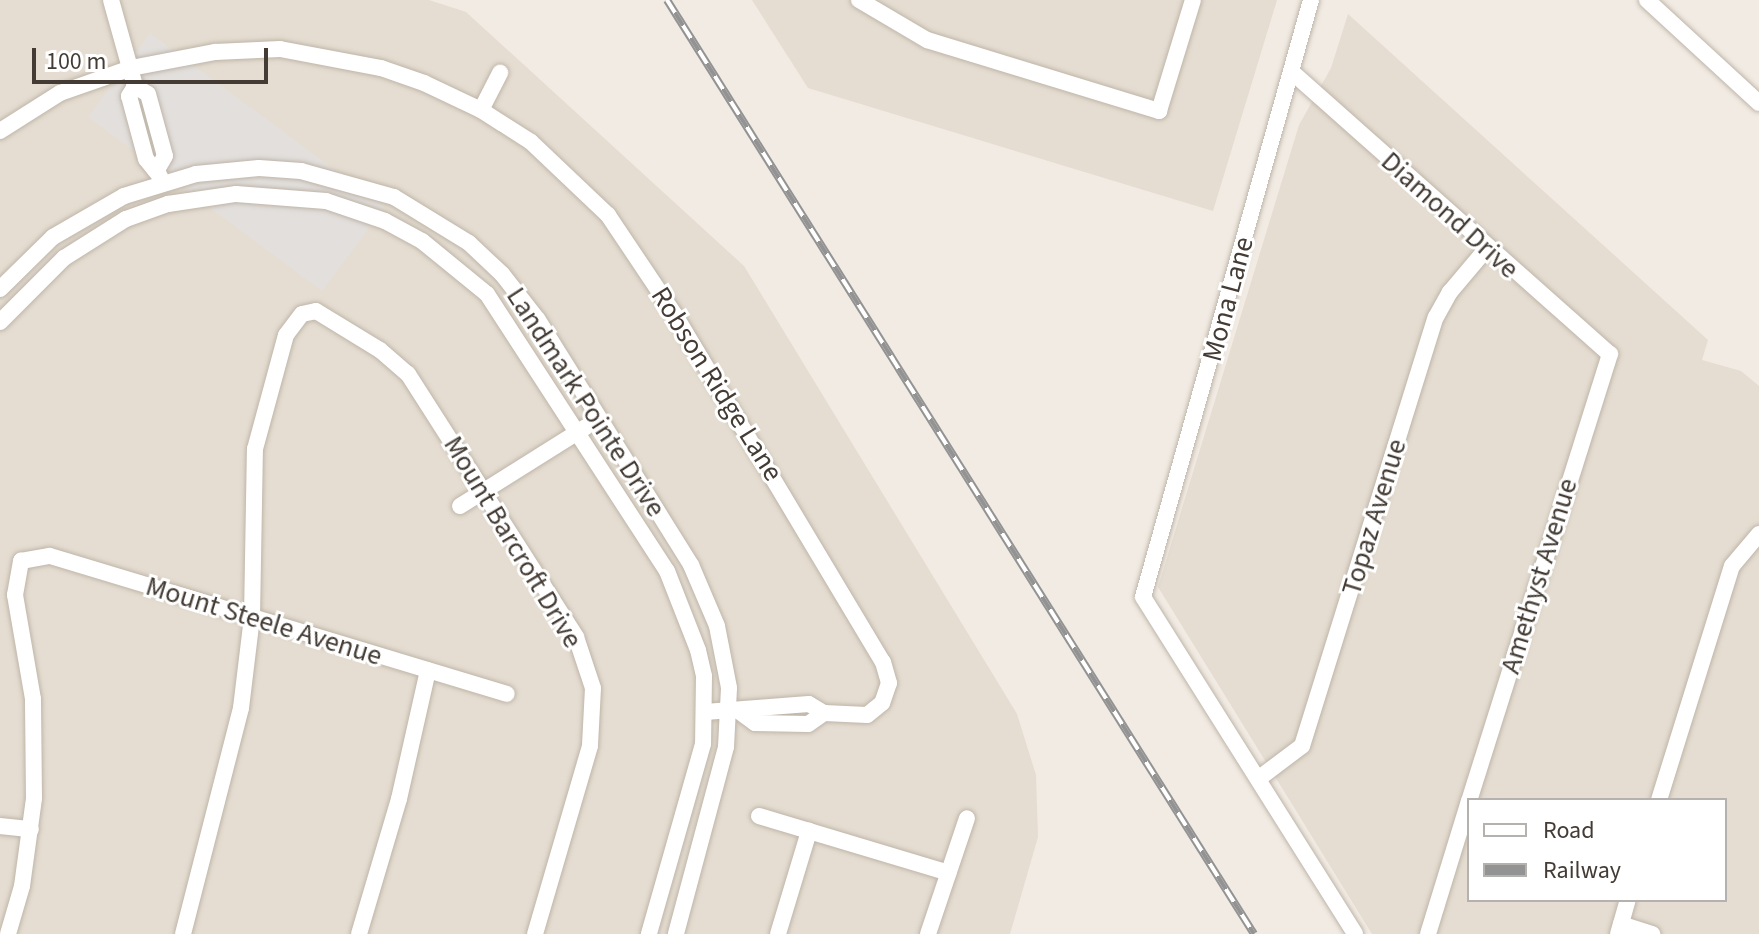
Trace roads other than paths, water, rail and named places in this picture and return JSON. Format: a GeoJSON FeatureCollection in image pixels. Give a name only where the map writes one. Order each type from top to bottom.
{"type":"FeatureCollection","features":[{"type":"Feature","properties":{"kind":"street"},"geometry":{"type":"LineString","coordinates":[[111,0],[135,86],[148,94],[165,156],[160,176],[168,204]]}},
{"type":"Feature","properties":{"kind":"street"},"geometry":{"type":"LineString","coordinates":[[859,0],[927,40],[1159,111],[1193,0]]}},
{"type":"Feature","properties":{"kind":"street","name":"Mona Lane"},"geometry":{"type":"LineString","coordinates":[[1258,779],[1143,597],[1311,0]]}},
{"type":"Feature","properties":{"kind":"street"},"geometry":{"type":"LineString","coordinates":[[1647,0],[1759,103]]}},
{"type":"Feature","properties":{"kind":"street","name":"Robson Ridge Lane"},"geometry":{"type":"LineString","coordinates":[[0,131],[60,93],[131,68],[215,52],[280,49],[381,68],[481,110],[531,142],[608,215],[667,302],[861,619],[889,683],[882,703],[867,715],[824,713],[809,704],[755,704],[735,712]]}},
{"type":"Feature","properties":{"kind":"street","name":"Diamond Drive"},"geometry":{"type":"LineString","coordinates":[[1292,72],[1610,354]]}},
{"type":"Feature","properties":{"kind":"street"},"geometry":{"type":"LineString","coordinates":[[481,110],[500,73]]}},
{"type":"Feature","properties":{"kind":"street","name":"Landmark Pointe Drive"},"geometry":{"type":"LineString","coordinates":[[0,289],[53,237],[86,215],[160,176],[234,169],[301,171],[394,197],[434,218],[469,243],[522,297],[707,596],[725,657],[735,712],[722,775],[676,934]]}},
{"type":"Feature","properties":{"kind":"street","name":"Landmark Pointe Drive"},"geometry":{"type":"LineString","coordinates":[[0,322],[83,244],[126,219],[168,204],[236,194],[300,196],[351,208],[422,241],[487,294],[667,571],[698,650],[705,712],[698,771],[649,934]]}},
{"type":"Feature","properties":{"kind":"street","name":"Topaz Avenue"},"geometry":{"type":"LineString","coordinates":[[1258,779],[1302,746],[1436,317],[1450,292],[1487,248]]}},
{"type":"Feature","properties":{"kind":"street","name":"Mount Barcroft Drive"},"geometry":{"type":"LineString","coordinates":[[252,617],[255,449],[286,335],[302,314],[331,316],[408,374],[576,637],[593,688],[590,746],[535,934]]}},
{"type":"Feature","properties":{"kind":"street","name":"Amethyst Avenue"},"geometry":{"type":"LineString","coordinates":[[1470,798],[1610,354]]}},
{"type":"Feature","properties":{"kind":"street"},"geometry":{"type":"LineString","coordinates":[[460,506],[598,420]]}},
{"type":"Feature","properties":{"kind":"street"},"geometry":{"type":"LineString","coordinates":[[1660,798],[1732,566],[1759,534]]}},
{"type":"Feature","properties":{"kind":"street","name":"Mount Steele Avenue"},"geometry":{"type":"LineString","coordinates":[[31,829],[36,743],[27,648],[15,595],[21,561],[50,556],[507,694]]}},
{"type":"Feature","properties":{"kind":"street"},"geometry":{"type":"LineString","coordinates":[[183,934],[241,708],[252,617]]}},
{"type":"Feature","properties":{"kind":"street"},"geometry":{"type":"LineString","coordinates":[[359,934],[399,799],[428,670]]}},
{"type":"Feature","properties":{"kind":"street"},"geometry":{"type":"LineString","coordinates":[[705,712],[735,712]]}},
{"type":"Feature","properties":{"kind":"street"},"geometry":{"type":"LineString","coordinates":[[1258,779],[1355,934]]}},
{"type":"Feature","properties":{"kind":"street","name":"Amethyst Avenue"},"geometry":{"type":"LineString","coordinates":[[1428,934],[1467,807]]}},
{"type":"Feature","properties":{"kind":"street"},"geometry":{"type":"LineString","coordinates":[[759,816],[949,873]]}},
{"type":"Feature","properties":{"kind":"street"},"geometry":{"type":"LineString","coordinates":[[928,934],[967,818]]}},
{"type":"Feature","properties":{"kind":"street"},"geometry":{"type":"LineString","coordinates":[[0,826],[31,829],[8,934]]}},
{"type":"Feature","properties":{"kind":"street"},"geometry":{"type":"LineString","coordinates":[[778,934],[809,831]]}},
{"type":"Feature","properties":{"kind":"street"},"geometry":{"type":"LineString","coordinates":[[1627,902],[1619,929],[1652,934]]}},
{"type":"Feature","properties":{"kind":"railway"},"geometry":{"type":"LineString","coordinates":[[667,0],[1254,934]]}}]}
